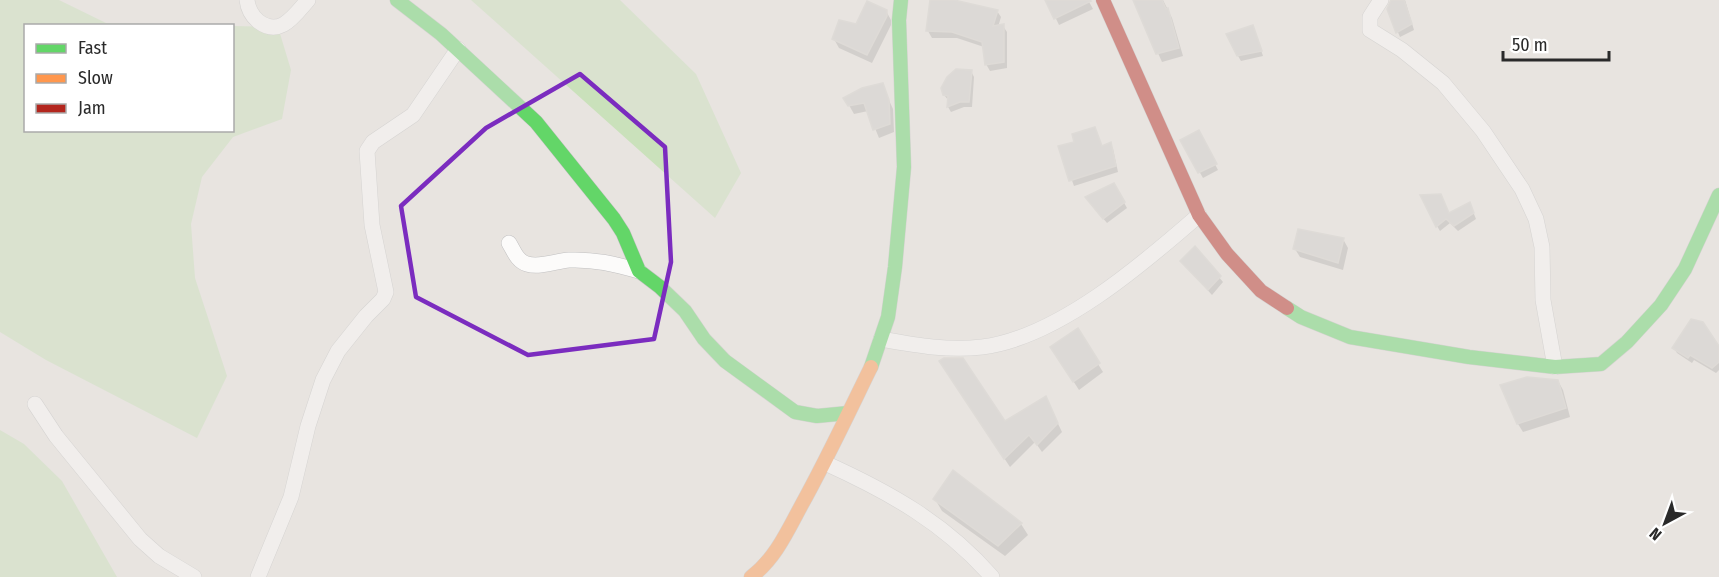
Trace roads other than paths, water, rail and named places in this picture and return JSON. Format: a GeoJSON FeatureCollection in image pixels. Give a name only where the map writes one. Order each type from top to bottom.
{"type":"FeatureCollection","features":[{"type":"Feature","properties":{"kind":"street"},"geometry":{"type":"LineString","coordinates":[[247,0],[248,8],[254,17],[266,27],[278,27],[291,19],[308,0]]}},
{"type":"Feature","properties":{"kind":"street"},"geometry":{"type":"LineString","coordinates":[[397,0],[458,49],[536,122],[614,219],[623,233],[639,271]]}},
{"type":"Feature","properties":{"kind":"street"},"geometry":{"type":"LineString","coordinates":[[751,577],[763,568],[779,546],[825,463],[871,366],[888,317],[896,267],[904,167],[899,20],[901,0]]}},
{"type":"Feature","properties":{"kind":"street"},"geometry":{"type":"LineString","coordinates":[[1103,0],[1199,215],[1227,254],[1261,291],[1301,317],[1350,337],[1469,357],[1555,367],[1601,364],[1627,342],[1661,305],[1685,269],[1719,195]]}},
{"type":"Feature","properties":{"kind":"street"},"geometry":{"type":"LineString","coordinates":[[1381,0],[1370,17],[1370,30],[1424,65],[1443,83],[1483,131],[1522,189],[1536,219],[1542,247],[1543,300],[1555,367]]}},
{"type":"Feature","properties":{"kind":"street"},"geometry":{"type":"LineString","coordinates":[[258,577],[291,497],[308,426],[323,380],[338,351],[383,299],[386,291],[372,225],[367,152],[373,142],[413,115],[458,49]]}},
{"type":"Feature","properties":{"kind":"street"},"geometry":{"type":"LineString","coordinates":[[881,339],[940,349],[982,347],[1020,339],[1060,320],[1148,260],[1199,215]]}},
{"type":"Feature","properties":{"kind":"street"},"geometry":{"type":"LineString","coordinates":[[509,243],[517,258],[527,264],[569,260],[603,261],[639,271],[685,311],[704,339],[724,361],[775,399],[795,412],[817,416],[848,413]]}},
{"type":"Feature","properties":{"kind":"street"},"geometry":{"type":"LineString","coordinates":[[35,404],[56,436],[140,539],[159,556],[194,577]]}},
{"type":"Feature","properties":{"kind":"street"},"geometry":{"type":"LineString","coordinates":[[825,463],[902,500],[951,535],[992,577]]}}]}
